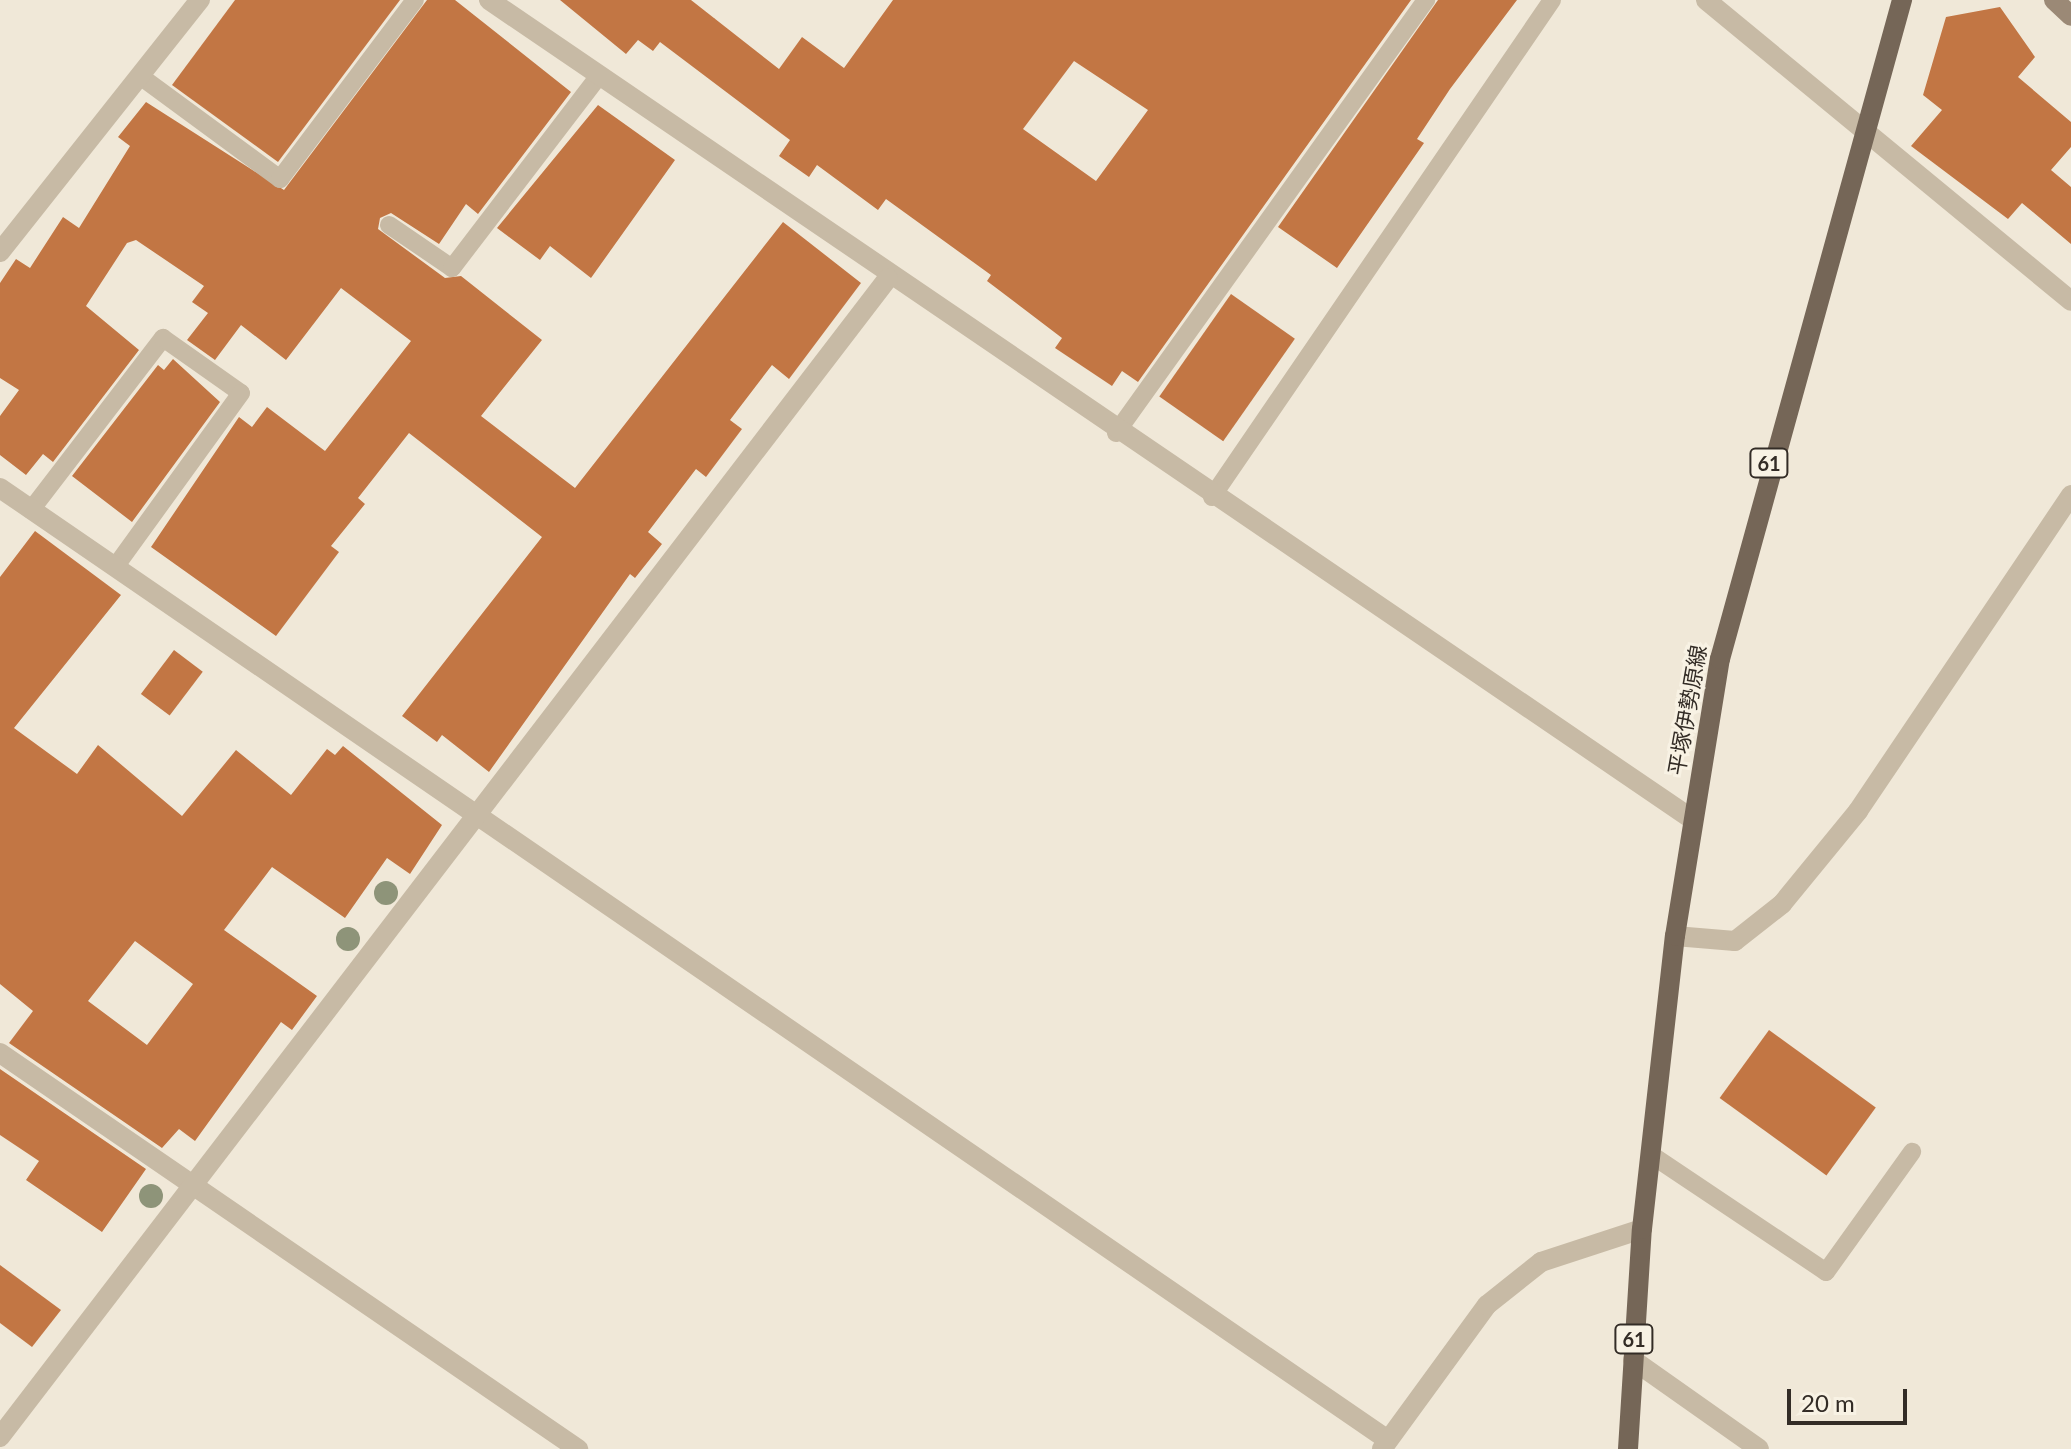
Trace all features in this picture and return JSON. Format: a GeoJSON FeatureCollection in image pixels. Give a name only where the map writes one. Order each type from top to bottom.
{"type":"FeatureCollection","features":[{"type":"Feature","properties":{"kind":"main road","name":"平塚伊勢原線"},"geometry":{"type":"LineString","coordinates":[[1628,1449],[1642,1229],[1653,1156],[1675,936],[1692,819],[1757,507],[1862,125],[1902,0]]}},
{"type":"Feature","properties":{"kind":"main road"},"geometry":{"type":"LineString","coordinates":[[2054,0],[2071,16]]}},
{"type":"Feature","properties":{"kind":"street"},"geometry":{"type":"LineString","coordinates":[[0,252],[200,0]]}},
{"type":"Feature","properties":{"kind":"street"},"geometry":{"type":"LineString","coordinates":[[489,0],[888,278],[1692,819]]}},
{"type":"Feature","properties":{"kind":"street"},"geometry":{"type":"LineString","coordinates":[[1706,0],[1862,125],[2071,301]]}},
{"type":"Feature","properties":{"kind":"street"},"geometry":{"type":"LineString","coordinates":[[0,1437],[888,278]]}},
{"type":"Feature","properties":{"kind":"street"},"geometry":{"type":"LineString","coordinates":[[0,488],[1385,1444],[1487,1305],[1541,1262],[1642,1229]]}},
{"type":"Feature","properties":{"kind":"street"},"geometry":{"type":"LineString","coordinates":[[1675,936],[1735,941],[1782,904],[1858,811],[2071,495]]}},
{"type":"Feature","properties":{"kind":"street"},"geometry":{"type":"LineString","coordinates":[[0,1053],[578,1449]]}},
{"type":"Feature","properties":{"kind":"street"},"geometry":{"type":"LineString","coordinates":[[1633,1360],[1759,1449]]}},
{"type":"Feature","properties":{"kind":"lane"},"geometry":{"type":"LineString","coordinates":[[140,76],[280,179],[415,0]]}},
{"type":"Feature","properties":{"kind":"lane"},"geometry":{"type":"LineString","coordinates":[[1116,433],[1426,0]]}},
{"type":"Feature","properties":{"kind":"lane"},"geometry":{"type":"LineString","coordinates":[[1212,497],[1552,0]]}},
{"type":"Feature","properties":{"kind":"lane"},"geometry":{"type":"LineString","coordinates":[[389,225],[452,268],[599,76]]}},
{"type":"Feature","properties":{"kind":"lane"},"geometry":{"type":"LineString","coordinates":[[31,510],[163,338],[241,393],[115,567]]}},
{"type":"Feature","properties":{"kind":"lane"},"geometry":{"type":"LineString","coordinates":[[1653,1156],[1826,1272],[1912,1152]]}},
{"type":"Feature","properties":{"kind":"building"},"geometry":{"type":"Polygon","coordinates":[[[235,0],[400,0],[278,162],[172,85],[235,0]]]}},
{"type":"Feature","properties":{"kind":"building"},"geometry":{"type":"Polygon","coordinates":[[[427,0],[455,0],[571,92],[478,214],[466,204],[439,244],[391,213],[380,218],[378,229],[445,278],[461,276],[542,340],[481,416],[575,488],[783,222],[861,283],[789,379],[772,365],[730,420],[742,429],[706,477],[696,469],[648,532],[662,544],[635,578],[630,574],[489,772],[442,735],[437,742],[402,716],[542,537],[409,433],[358,498],[365,504],[331,546],[339,552],[276,636],[151,547],[239,417],[252,427],[267,407],[325,451],[411,341],[341,288],[286,360],[241,325],[215,360],[187,340],[208,313],[192,302],[204,286],[136,240],[127,243],[86,306],[139,350],[53,462],[43,454],[26,475],[0,455],[0,416],[19,390],[0,378],[0,283],[16,259],[30,268],[63,217],[79,228],[130,146],[118,137],[146,102],[284,190],[427,0]]]}},
{"type":"Feature","properties":{"kind":"building"},"geometry":{"type":"Polygon","coordinates":[[[560,0],[691,0],[779,69],[802,37],[844,68],[893,0],[1411,0],[1138,382],[1122,371],[1112,386],[1055,348],[1062,338],[987,281],[991,275],[886,199],[878,210],[817,165],[809,177],[779,156],[790,140],[660,42],[653,51],[638,40],[626,54],[560,0]],[[1074,61],[1023,129],[1096,181],[1148,110],[1074,61]]]}},
{"type":"Feature","properties":{"kind":"building"},"geometry":{"type":"Polygon","coordinates":[[[1438,0],[1517,0],[1450,89],[1417,139],[1424,143],[1337,268],[1278,227],[1438,0]]]}},
{"type":"Feature","properties":{"kind":"building"},"geometry":{"type":"Polygon","coordinates":[[[2000,7],[2035,57],[2018,77],[2071,122],[2071,147],[2051,170],[2071,187],[2071,244],[2022,203],[2008,219],[1911,146],[1942,110],[1923,95],[1946,17],[2000,7]]]}},
{"type":"Feature","properties":{"kind":"building"},"geometry":{"type":"Polygon","coordinates":[[[598,105],[675,160],[591,278],[550,246],[540,260],[497,228],[598,105]]]}},
{"type":"Feature","properties":{"kind":"building"},"geometry":{"type":"Polygon","coordinates":[[[1231,294],[1295,339],[1223,441],[1159,396],[1231,294]]]}},
{"type":"Feature","properties":{"kind":"building"},"geometry":{"type":"Polygon","coordinates":[[[173,359],[220,402],[132,522],[72,476],[158,365],[164,370],[173,359]]]}},
{"type":"Feature","properties":{"kind":"building"},"geometry":{"type":"Polygon","coordinates":[[[35,531],[121,595],[14,728],[77,774],[98,745],[182,816],[236,750],[291,795],[327,749],[335,755],[343,746],[442,825],[410,874],[387,858],[345,918],[272,867],[224,930],[317,996],[292,1030],[281,1022],[195,1141],[179,1129],[162,1148],[9,1043],[33,1011],[0,984],[0,577],[35,531]],[[135,941],[88,1001],[147,1045],[193,984],[135,941]]]}},
{"type":"Feature","properties":{"kind":"building"},"geometry":{"type":"Polygon","coordinates":[[[174,650],[203,672],[170,716],[141,694],[174,650]]]}},
{"type":"Feature","properties":{"kind":"building"},"geometry":{"type":"Polygon","coordinates":[[[1769,1030],[1876,1108],[1826,1176],[1720,1098],[1769,1030]]]}},
{"type":"Feature","properties":{"kind":"building"},"geometry":{"type":"Polygon","coordinates":[[[0,1069],[146,1169],[102,1232],[26,1180],[39,1161],[0,1135],[0,1069]]]}},
{"type":"Feature","properties":{"kind":"building"},"geometry":{"type":"Polygon","coordinates":[[[0,1265],[61,1310],[32,1347],[0,1323],[0,1265]]]}}]}
